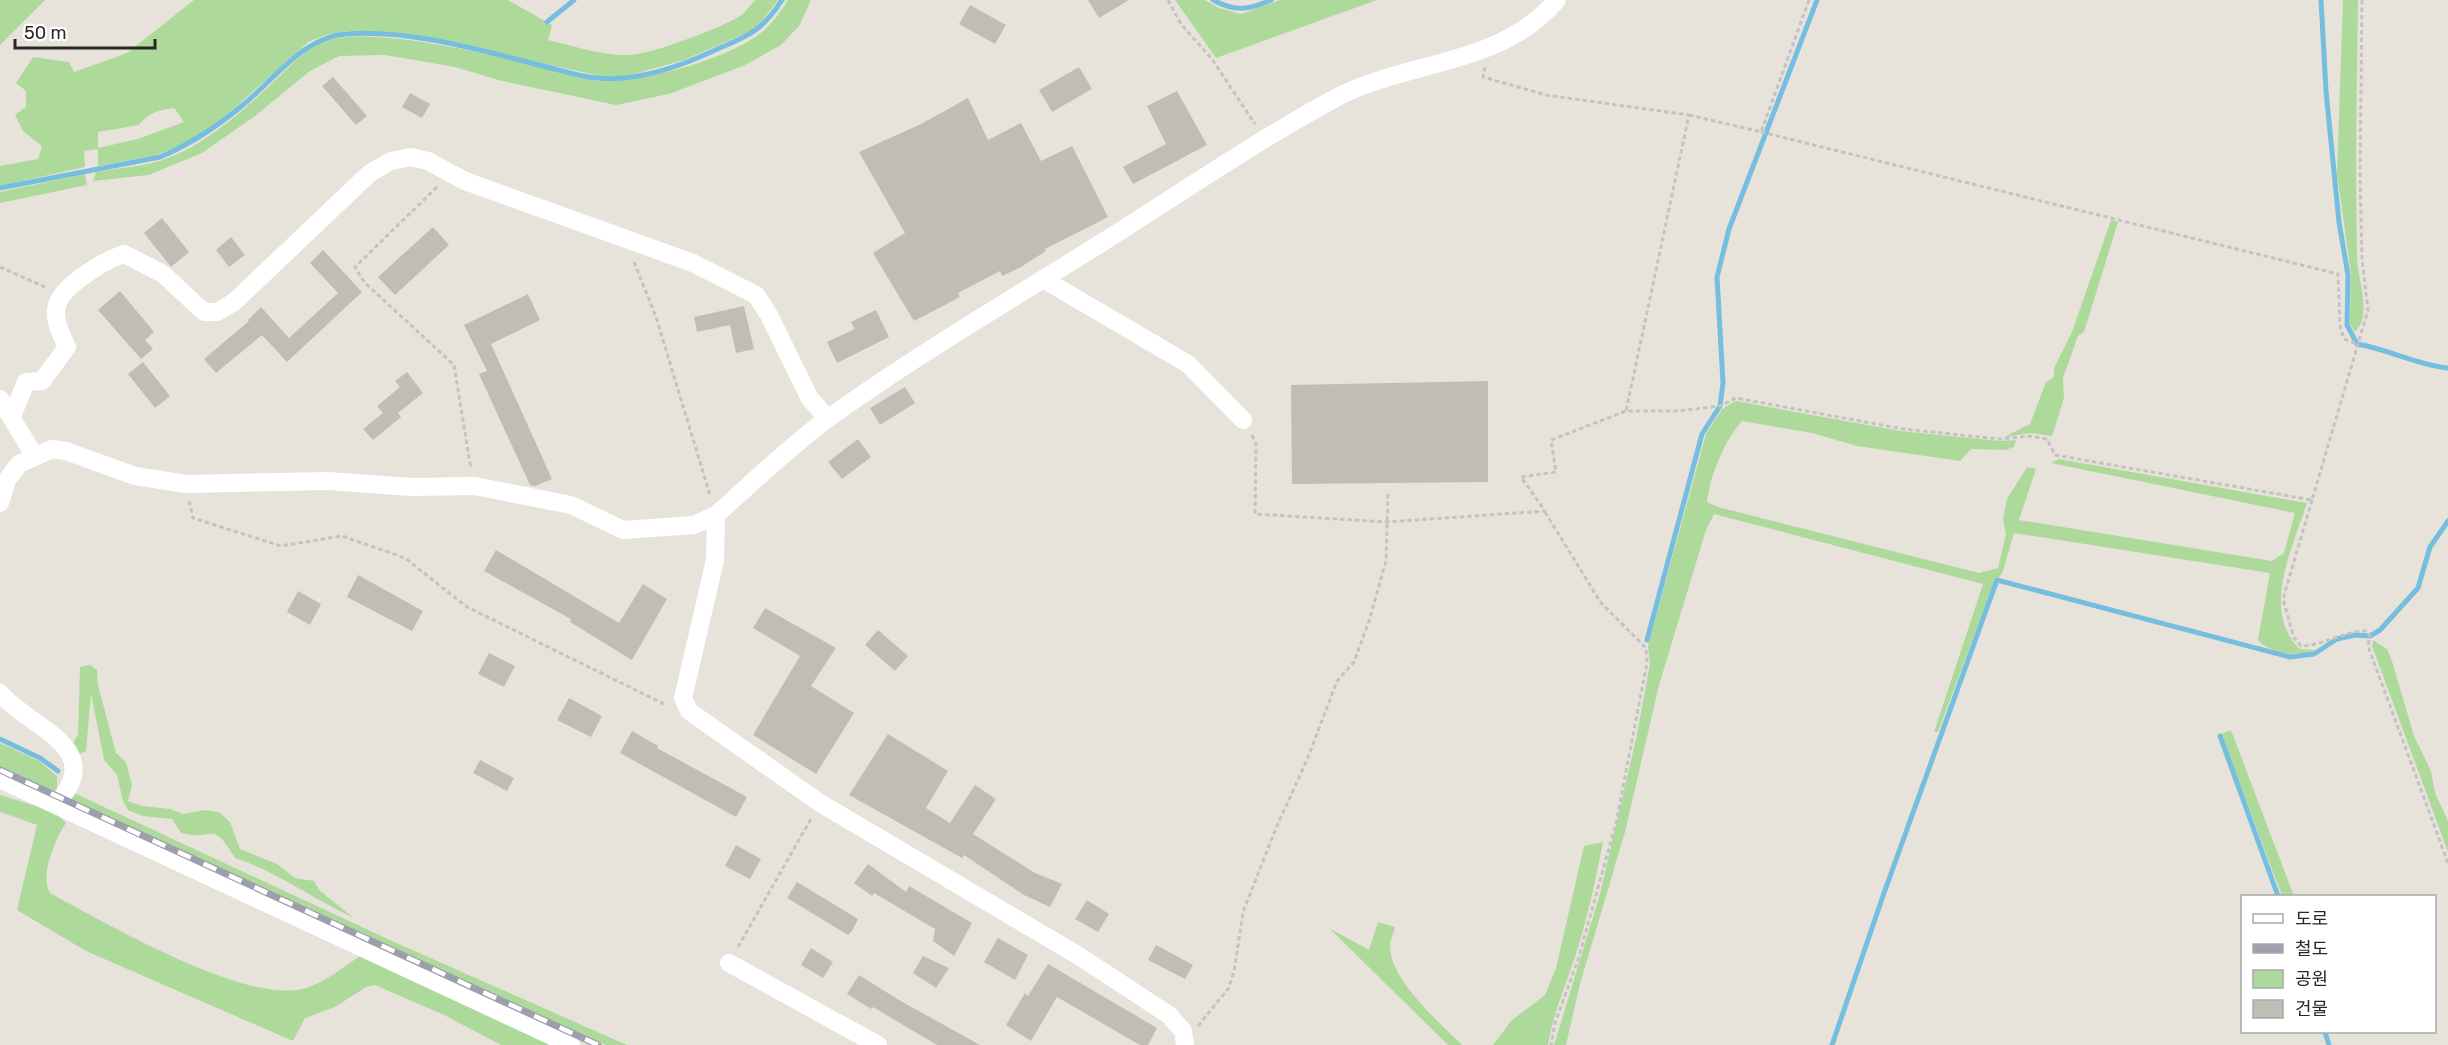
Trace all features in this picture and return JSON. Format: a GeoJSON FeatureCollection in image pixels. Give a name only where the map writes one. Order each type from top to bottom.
{"type":"FeatureCollection","features":[{"type":"Feature","properties":{"kind":"street"},"geometry":{"type":"LineString","coordinates":[[0,503],[7,480],[20,464],[34,455],[52,449],[66,451],[135,477],[186,484],[328,481],[411,487],[474,486],[571,506],[623,530],[694,525],[716,515],[828,418],[1264,138],[1336,98],[1364,86],[1487,50],[1518,34],[1557,0]]}},
{"type":"Feature","properties":{"kind":"street"},"geometry":{"type":"LineString","coordinates":[[12,416],[26,382],[42,381],[67,347],[57,320],[57,305],[67,289],[108,259],[124,254],[163,273],[204,312],[217,312],[234,302],[377,169],[391,160],[411,157],[428,161],[451,173],[693,263],[731,280],[756,295],[779,334],[810,399],[828,418]]}},
{"type":"Feature","properties":{"kind":"street"},"geometry":{"type":"LineString","coordinates":[[1043,279],[1188,364],[1243,420]]}},
{"type":"Feature","properties":{"kind":"street"},"geometry":{"type":"LineString","coordinates":[[0,399],[34,455]]}},
{"type":"Feature","properties":{"kind":"street"},"geometry":{"type":"LineString","coordinates":[[716,515],[715,560],[683,698],[689,711],[820,803],[1079,956],[1169,1015],[1184,1038]]}},
{"type":"Feature","properties":{"kind":"street"},"geometry":{"type":"LineString","coordinates":[[0,693],[12,706],[51,733],[69,750],[74,762],[72,779],[57,804]]}},
{"type":"Feature","properties":{"kind":"street"},"geometry":{"type":"LineString","coordinates":[[0,779],[571,1045]]}},
{"type":"Feature","properties":{"kind":"street"},"geometry":{"type":"LineString","coordinates":[[0,786],[57,804]]}},
{"type":"Feature","properties":{"kind":"street"},"geometry":{"type":"LineString","coordinates":[[729,963],[878,1045]]}},
{"type":"Feature","properties":{"kind":"path"},"geometry":{"type":"LineString","coordinates":[[1168,0],[1181,24],[1212,59],[1264,138]]}},
{"type":"Feature","properties":{"kind":"path"},"geometry":{"type":"LineString","coordinates":[[1761,132],[1809,0]]}},
{"type":"Feature","properties":{"kind":"path"},"geometry":{"type":"LineString","coordinates":[[2362,0],[2360,172],[2362,259],[2368,310],[2283,598],[2294,638],[2301,646],[2315,645],[2352,631],[2367,631],[2370,636],[2368,646],[2448,863]]}},
{"type":"Feature","properties":{"kind":"path"},"geometry":{"type":"LineString","coordinates":[[1487,50],[1483,77],[1546,95],[1689,115],[2338,273],[2340,326],[2344,339],[2357,344]]}},
{"type":"Feature","properties":{"kind":"path"},"geometry":{"type":"LineString","coordinates":[[1626,411],[1689,115]]}},
{"type":"Feature","properties":{"kind":"path"},"geometry":{"type":"LineString","coordinates":[[451,173],[355,267],[364,282],[454,365],[474,486]]}},
{"type":"Feature","properties":{"kind":"path"},"geometry":{"type":"LineString","coordinates":[[625,238],[656,317],[716,515]]}},
{"type":"Feature","properties":{"kind":"path"},"geometry":{"type":"LineString","coordinates":[[0,267],[50,289],[67,289]]}},
{"type":"Feature","properties":{"kind":"path"},"geometry":{"type":"LineString","coordinates":[[1551,1045],[1555,1023],[1578,960],[1616,823],[1647,663],[1646,648],[1601,603],[1545,511],[1521,477],[1556,471],[1551,440],[1626,411],[1678,411],[1720,406],[1736,398],[1903,429],[2000,440],[2029,436],[2047,438],[2055,455],[2312,500]]}},
{"type":"Feature","properties":{"kind":"path"},"geometry":{"type":"LineString","coordinates":[[1243,420],[1256,444],[1255,514],[1387,522],[1545,511]]}},
{"type":"Feature","properties":{"kind":"path"},"geometry":{"type":"LineString","coordinates":[[186,484],[193,518],[281,546],[342,536],[405,558],[467,607],[660,704],[689,711]]}},
{"type":"Feature","properties":{"kind":"path"},"geometry":{"type":"LineString","coordinates":[[1184,1038],[1195,1030],[1228,989],[1234,972],[1243,912],[1276,828],[1307,760],[1337,681],[1354,662],[1369,621],[1386,561],[1388,490]]}},
{"type":"Feature","properties":{"kind":"path"},"geometry":{"type":"LineString","coordinates":[[729,963],[820,803]]}},
{"type":"Feature","properties":{"kind":"green space"},"geometry":{"type":"Polygon","coordinates":[[[0,0],[45,0],[0,45],[0,0]]]}},
{"type":"Feature","properties":{"kind":"green space"},"geometry":{"type":"Polygon","coordinates":[[[194,0],[508,0],[552,25],[548,40],[599,52],[630,55],[671,45],[721,26],[743,14],[755,0],[778,0],[756,29],[684,60],[627,76],[600,76],[446,42],[397,35],[347,31],[326,35],[308,42],[238,105],[211,127],[183,144],[157,155],[98,166],[98,149],[84,151],[85,167],[0,186],[0,166],[38,159],[42,146],[23,131],[15,115],[26,107],[26,91],[16,83],[33,57],[69,62],[74,72],[127,53],[194,0]],[[174,108],[159,111],[150,115],[139,125],[98,132],[98,148],[138,139],[184,122],[174,108]]]}},
{"type":"Feature","properties":{"kind":"green space"},"geometry":{"type":"Polygon","coordinates":[[[788,0],[811,0],[799,26],[781,45],[743,66],[669,94],[616,105],[502,81],[455,67],[385,55],[339,56],[310,71],[255,116],[202,153],[148,175],[93,181],[96,172],[159,161],[202,141],[241,112],[300,57],[324,42],[349,37],[381,37],[418,41],[458,48],[597,81],[615,81],[683,68],[728,52],[762,32],[788,0]]]}},
{"type":"Feature","properties":{"kind":"green space"},"geometry":{"type":"Polygon","coordinates":[[[1175,0],[1205,0],[1219,8],[1241,14],[1280,0],[1377,0],[1216,58],[1175,0]]]}},
{"type":"Feature","properties":{"kind":"green space"},"geometry":{"type":"Polygon","coordinates":[[[2343,0],[2358,0],[2357,257],[2364,307],[2360,325],[2355,332],[2350,324],[2351,274],[2337,173],[2343,0]]]}},
{"type":"Feature","properties":{"kind":"green space"},"geometry":{"type":"Polygon","coordinates":[[[85,174],[87,185],[0,203],[0,192],[85,174]]]}},
{"type":"Feature","properties":{"kind":"green space"},"geometry":{"type":"Polygon","coordinates":[[[2111,220],[2118,222],[2084,332],[2078,336],[2063,378],[2064,398],[2052,436],[2030,433],[2004,437],[2030,424],[2046,382],[2054,377],[2054,368],[2072,332],[2111,220]]]}},
{"type":"Feature","properties":{"kind":"green space"},"geometry":{"type":"Polygon","coordinates":[[[1736,401],[1900,431],[2000,441],[2016,440],[2014,447],[2005,450],[1971,449],[1960,461],[1857,446],[1812,433],[1742,421],[1724,448],[1712,480],[1707,502],[1718,507],[1979,573],[1998,568],[2006,534],[2003,519],[2007,499],[2027,467],[2036,469],[2019,520],[2272,561],[2284,553],[2295,513],[2051,463],[2059,459],[2307,503],[2283,578],[2282,616],[2288,634],[2300,649],[2316,650],[2301,654],[2277,652],[2258,640],[2270,573],[2014,533],[2002,574],[1994,582],[1938,732],[1934,732],[1983,584],[1714,514],[1706,530],[1659,685],[1625,832],[1580,984],[1566,1045],[1554,1045],[1600,894],[1636,739],[1650,664],[1648,646],[1706,434],[1722,409],[1736,401]]]}},
{"type":"Feature","properties":{"kind":"green space"},"geometry":{"type":"Polygon","coordinates":[[[2373,640],[2387,649],[2414,736],[2431,771],[2435,793],[2448,821],[2448,852],[2372,646],[2373,640]]]}},
{"type":"Feature","properties":{"kind":"green space"},"geometry":{"type":"Polygon","coordinates":[[[90,665],[97,670],[98,685],[116,753],[126,762],[132,785],[128,801],[142,806],[171,809],[183,814],[205,810],[219,812],[230,822],[240,849],[277,864],[295,878],[314,881],[319,890],[354,918],[281,878],[235,858],[221,838],[216,835],[181,833],[172,819],[142,816],[128,810],[123,801],[117,775],[104,760],[91,693],[86,751],[77,755],[73,743],[78,735],[80,667],[90,665]]]}},
{"type":"Feature","properties":{"kind":"green space"},"geometry":{"type":"Polygon","coordinates":[[[2231,730],[2294,895],[2282,895],[2221,734],[2231,730]]]}},
{"type":"Feature","properties":{"kind":"green space"},"geometry":{"type":"Polygon","coordinates":[[[0,743],[39,761],[57,776],[57,793],[0,767],[0,743]]]}},
{"type":"Feature","properties":{"kind":"green space"},"geometry":{"type":"Polygon","coordinates":[[[72,792],[390,940],[627,1045],[606,1045],[68,798],[72,792]]]}},
{"type":"Feature","properties":{"kind":"green space"},"geometry":{"type":"Polygon","coordinates":[[[0,795],[55,812],[66,823],[53,848],[47,868],[46,878],[51,894],[171,956],[239,982],[270,989],[296,990],[321,982],[360,956],[554,1045],[501,1045],[444,1015],[375,985],[366,987],[335,1007],[305,1018],[293,1041],[86,951],[17,910],[37,825],[0,812],[0,795]]]}},
{"type":"Feature","properties":{"kind":"green space"},"geometry":{"type":"Polygon","coordinates":[[[1603,842],[1583,931],[1548,1045],[1493,1045],[1511,1021],[1545,995],[1556,968],[1584,846],[1603,842]]]}},
{"type":"Feature","properties":{"kind":"green space"},"geometry":{"type":"Polygon","coordinates":[[[1378,922],[1395,927],[1390,946],[1398,973],[1418,1000],[1462,1045],[1448,1045],[1329,928],[1369,950],[1378,922]]]}},
{"type":"Feature","properties":{"kind":"building"},"geometry":{"type":"Polygon","coordinates":[[[1088,0],[1129,0],[1099,18],[1088,0]]]}},
{"type":"Feature","properties":{"kind":"building"},"geometry":{"type":"Polygon","coordinates":[[[970,5],[1006,25],[995,44],[959,24],[970,5]]]}},
{"type":"Feature","properties":{"kind":"building"},"geometry":{"type":"Polygon","coordinates":[[[1079,67],[1092,89],[1052,112],[1039,90],[1079,67]]]}},
{"type":"Feature","properties":{"kind":"building"},"geometry":{"type":"Polygon","coordinates":[[[333,77],[367,116],[356,125],[322,86],[333,77]]]}},
{"type":"Feature","properties":{"kind":"building"},"geometry":{"type":"Polygon","coordinates":[[[1177,91],[1207,145],[1133,184],[1123,167],[1166,144],[1147,106],[1177,91]]]}},
{"type":"Feature","properties":{"kind":"building"},"geometry":{"type":"Polygon","coordinates":[[[410,93],[430,104],[422,118],[402,107],[410,93]]]}},
{"type":"Feature","properties":{"kind":"building"},"geometry":{"type":"Polygon","coordinates":[[[968,98],[988,140],[1021,123],[1041,161],[1072,146],[1108,217],[1045,249],[1046,251],[1021,267],[1002,276],[1000,271],[958,293],[960,297],[914,321],[873,253],[905,233],[859,152],[921,124],[968,98]]]}},
{"type":"Feature","properties":{"kind":"building"},"geometry":{"type":"Polygon","coordinates":[[[162,218],[189,252],[171,267],[144,233],[162,218]]]}},
{"type":"Feature","properties":{"kind":"building"},"geometry":{"type":"Polygon","coordinates":[[[433,227],[449,245],[395,295],[378,277],[433,227]]]}},
{"type":"Feature","properties":{"kind":"building"},"geometry":{"type":"Polygon","coordinates":[[[231,237],[245,255],[229,267],[216,250],[231,237]]]}},
{"type":"Feature","properties":{"kind":"building"},"geometry":{"type":"Polygon","coordinates":[[[323,250],[362,292],[287,362],[262,335],[216,373],[204,359],[249,321],[261,307],[289,338],[338,293],[310,263],[323,250]]]}},
{"type":"Feature","properties":{"kind":"building"},"geometry":{"type":"Polygon","coordinates":[[[120,291],[154,332],[145,340],[153,349],[141,359],[98,310],[120,291]]]}},
{"type":"Feature","properties":{"kind":"building"},"geometry":{"type":"Polygon","coordinates":[[[528,294],[540,320],[491,344],[552,479],[535,486],[530,485],[479,374],[487,371],[464,325],[528,294]]]}},
{"type":"Feature","properties":{"kind":"building"},"geometry":{"type":"Polygon","coordinates":[[[744,306],[754,349],[736,353],[730,325],[697,332],[694,317],[744,306]]]}},
{"type":"Feature","properties":{"kind":"building"},"geometry":{"type":"Polygon","coordinates":[[[876,310],[889,337],[837,363],[827,342],[855,329],[851,322],[876,310]]]}},
{"type":"Feature","properties":{"kind":"building"},"geometry":{"type":"Polygon","coordinates":[[[143,362],[170,396],[155,408],[128,374],[143,362]]]}},
{"type":"Feature","properties":{"kind":"building"},"geometry":{"type":"Polygon","coordinates":[[[407,372],[423,393],[398,413],[401,417],[373,440],[363,429],[383,413],[377,406],[400,387],[395,381],[407,372]]]}},
{"type":"Feature","properties":{"kind":"building"},"geometry":{"type":"Polygon","coordinates":[[[1488,381],[1488,482],[1292,484],[1291,385],[1488,381]]]}},
{"type":"Feature","properties":{"kind":"building"},"geometry":{"type":"Polygon","coordinates":[[[905,387],[915,403],[880,425],[870,408],[905,387]]]}},
{"type":"Feature","properties":{"kind":"building"},"geometry":{"type":"Polygon","coordinates":[[[858,439],[871,457],[842,479],[828,462],[858,439]]]}},
{"type":"Feature","properties":{"kind":"building"},"geometry":{"type":"Polygon","coordinates":[[[496,550],[619,623],[643,584],[667,599],[632,660],[570,622],[571,619],[484,571],[496,550]]]}},
{"type":"Feature","properties":{"kind":"building"},"geometry":{"type":"Polygon","coordinates":[[[358,575],[423,611],[412,631],[347,597],[358,575]]]}},
{"type":"Feature","properties":{"kind":"building"},"geometry":{"type":"Polygon","coordinates":[[[298,591],[321,604],[310,625],[287,612],[298,591]]]}},
{"type":"Feature","properties":{"kind":"building"},"geometry":{"type":"Polygon","coordinates":[[[765,608],[836,648],[811,686],[854,713],[816,774],[753,735],[800,656],[753,628],[765,608]]]}},
{"type":"Feature","properties":{"kind":"building"},"geometry":{"type":"Polygon","coordinates":[[[878,630],[908,656],[895,671],[865,645],[878,630]]]}},
{"type":"Feature","properties":{"kind":"building"},"geometry":{"type":"Polygon","coordinates":[[[489,653],[515,666],[504,687],[478,674],[489,653]]]}},
{"type":"Feature","properties":{"kind":"building"},"geometry":{"type":"Polygon","coordinates":[[[569,698],[602,716],[591,737],[557,720],[569,698]]]}},
{"type":"Feature","properties":{"kind":"building"},"geometry":{"type":"Polygon","coordinates":[[[632,731],[658,746],[657,748],[747,797],[736,817],[620,753],[632,731]]]}},
{"type":"Feature","properties":{"kind":"building"},"geometry":{"type":"Polygon","coordinates":[[[888,734],[948,771],[926,808],[950,823],[975,785],[996,799],[973,834],[1035,873],[1062,884],[1050,907],[1024,895],[964,855],[962,858],[849,795],[888,734]]]}},
{"type":"Feature","properties":{"kind":"building"},"geometry":{"type":"Polygon","coordinates":[[[480,760],[514,778],[507,791],[473,773],[480,760]]]}},
{"type":"Feature","properties":{"kind":"building"},"geometry":{"type":"Polygon","coordinates":[[[736,845],[761,859],[750,879],[725,866],[736,845]]]}},
{"type":"Feature","properties":{"kind":"building"},"geometry":{"type":"Polygon","coordinates":[[[868,864],[906,892],[909,886],[972,923],[954,956],[933,941],[935,929],[874,893],[872,896],[854,883],[868,864]]]}},
{"type":"Feature","properties":{"kind":"building"},"geometry":{"type":"Polygon","coordinates":[[[797,882],[858,919],[852,931],[848,935],[787,898],[797,882]]]}},
{"type":"Feature","properties":{"kind":"building"},"geometry":{"type":"Polygon","coordinates":[[[1087,900],[1109,914],[1098,932],[1075,919],[1087,900]]]}},
{"type":"Feature","properties":{"kind":"building"},"geometry":{"type":"Polygon","coordinates":[[[998,938],[1028,955],[1015,980],[984,962],[998,938]]]}},
{"type":"Feature","properties":{"kind":"building"},"geometry":{"type":"Polygon","coordinates":[[[1156,945],[1193,965],[1185,979],[1148,960],[1156,945]]]}},
{"type":"Feature","properties":{"kind":"building"},"geometry":{"type":"Polygon","coordinates":[[[811,948],[833,962],[823,978],[801,965],[811,948]]]}},
{"type":"Feature","properties":{"kind":"building"},"geometry":{"type":"Polygon","coordinates":[[[923,956],[949,968],[936,988],[913,973],[923,956]]]}},
{"type":"Feature","properties":{"kind":"building"},"geometry":{"type":"Polygon","coordinates":[[[1048,964],[1157,1028],[1148,1045],[1140,1045],[1057,997],[1031,1041],[1006,1025],[1025,993],[1028,996],[1048,964]]]}},
{"type":"Feature","properties":{"kind":"building"},"geometry":{"type":"Polygon","coordinates":[[[859,975],[980,1045],[937,1045],[873,1007],[871,1009],[847,994],[859,975]]]}},
{"type":"Feature","properties":{"kind":"waterway"},"geometry":{"type":"LineString","coordinates":[[547,22],[574,0]]}},
{"type":"Feature","properties":{"kind":"waterway"},"geometry":{"type":"LineString","coordinates":[[0,188],[160,157],[171,152],[224,120],[303,51],[331,37],[370,33],[418,38],[468,47],[582,76],[626,78],[670,68],[743,37],[767,20],[782,0]]}},
{"type":"Feature","properties":{"kind":"waterway"},"geometry":{"type":"LineString","coordinates":[[1213,0],[1235,8],[1249,8],[1271,0]]}},
{"type":"Feature","properties":{"kind":"waterway"},"geometry":{"type":"LineString","coordinates":[[1647,640],[1702,434],[1720,406],[1723,383],[1717,277],[1729,229],[1817,0]]}},
{"type":"Feature","properties":{"kind":"waterway"},"geometry":{"type":"LineString","coordinates":[[2321,0],[2326,91],[2339,222],[2348,275],[2347,325],[2357,344],[2425,364],[2448,368]]}},
{"type":"Feature","properties":{"kind":"waterway"},"geometry":{"type":"LineString","coordinates":[[1832,1045],[1884,893],[1997,580],[2290,657],[2314,654],[2337,639],[2355,635],[2370,636],[2380,630],[2418,588],[2430,547],[2448,521]]}},
{"type":"Feature","properties":{"kind":"waterway"},"geometry":{"type":"LineString","coordinates":[[2220,736],[2278,895]]}},
{"type":"Feature","properties":{"kind":"waterway"},"geometry":{"type":"LineString","coordinates":[[0,739],[40,758],[58,771]]}},
{"type":"Feature","properties":{"kind":"waterway"},"geometry":{"type":"LineString","coordinates":[[2325,1033],[2329,1045]]}},
{"type":"Feature","properties":{"kind":"railway"},"geometry":{"type":"LineString","coordinates":[[0,770],[598,1045]]}}]}
